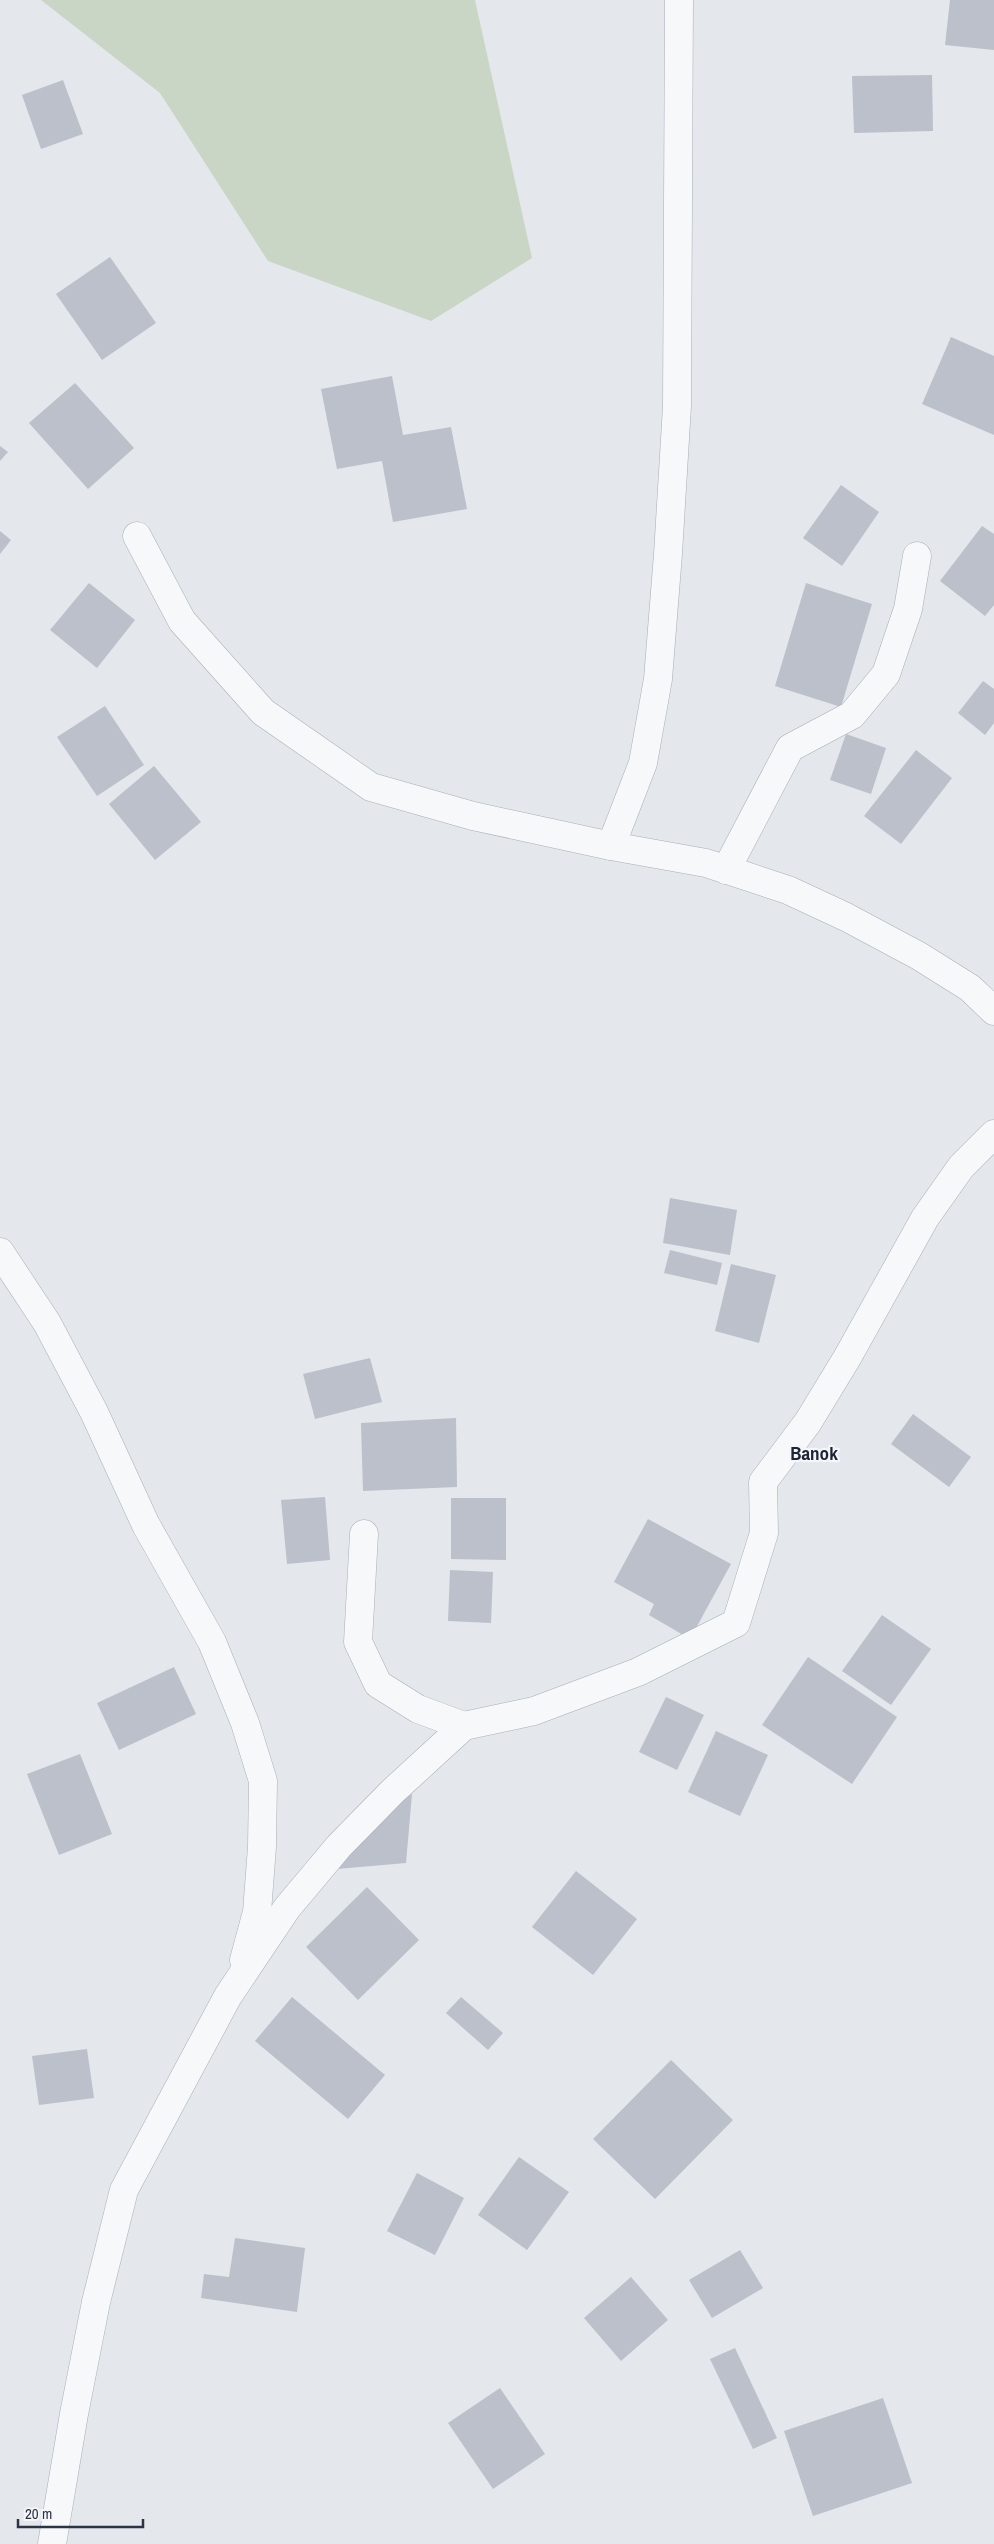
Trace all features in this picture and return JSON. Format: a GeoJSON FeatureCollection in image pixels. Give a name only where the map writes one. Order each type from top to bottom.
{"type":"FeatureCollection","features":[{"type":"Feature","properties":{"kind":"street"},"geometry":{"type":"LineString","coordinates":[[611,846],[643,763],[658,679],[668,564],[677,396],[680,0]]}},
{"type":"Feature","properties":{"kind":"street"},"geometry":{"type":"LineString","coordinates":[[137,536],[182,621],[263,712],[371,787],[473,816],[611,846],[706,863],[788,890],[846,917],[919,956],[970,988],[994,1011]]}},
{"type":"Feature","properties":{"kind":"street"},"geometry":{"type":"LineString","coordinates":[[726,870],[790,748],[852,715],[886,674],[908,609],[917,556]]}},
{"type":"Feature","properties":{"kind":"street"},"geometry":{"type":"LineString","coordinates":[[52,2544],[68,2443],[96,2302],[124,2190],[238,1981],[287,1908],[339,1846],[393,1791],[464,1726],[534,1711],[638,1672],[736,1622],[764,1533],[763,1482],[808,1422],[847,1358],[925,1218],[961,1167],[994,1134]]}},
{"type":"Feature","properties":{"kind":"street"},"geometry":{"type":"LineString","coordinates":[[0,1252],[47,1323],[94,1412],[146,1525],[212,1642],[245,1723],[262,1781],[262,1847],[257,1912],[238,1981]]}},
{"type":"Feature","properties":{"kind":"street"},"geometry":{"type":"LineString","coordinates":[[364,1534],[358,1642],[378,1684],[418,1709],[464,1726]]}},
{"type":"Feature","properties":{"kind":"green space"},"geometry":{"type":"Polygon","coordinates":[[[41,0],[475,0],[532,258],[431,321],[268,261],[160,93],[41,0]]]}},
{"type":"Feature","properties":{"kind":"building"},"geometry":{"type":"Polygon","coordinates":[[[950,0],[994,0],[994,50],[945,45],[950,0]]]}},
{"type":"Feature","properties":{"kind":"building"},"geometry":{"type":"Polygon","coordinates":[[[932,75],[933,131],[854,133],[852,76],[932,75]]]}},
{"type":"Feature","properties":{"kind":"building"},"geometry":{"type":"Polygon","coordinates":[[[63,80],[83,134],[41,149],[22,95],[63,80]]]}},
{"type":"Feature","properties":{"kind":"building"},"geometry":{"type":"Polygon","coordinates":[[[110,257],[156,323],[102,360],[56,294],[110,257]]]}},
{"type":"Feature","properties":{"kind":"building"},"geometry":{"type":"Polygon","coordinates":[[[951,337],[994,356],[994,435],[922,404],[951,337]]]}},
{"type":"Feature","properties":{"kind":"building"},"geometry":{"type":"Polygon","coordinates":[[[392,376],[403,435],[451,427],[467,509],[393,522],[382,461],[337,469],[321,389],[392,376]]]}},
{"type":"Feature","properties":{"kind":"building"},"geometry":{"type":"Polygon","coordinates":[[[75,383],[134,448],[88,489],[29,423],[75,383]]]}},
{"type":"Feature","properties":{"kind":"building"},"geometry":{"type":"Polygon","coordinates":[[[0,446],[8,452],[0,461],[0,446]]]}},
{"type":"Feature","properties":{"kind":"building"},"geometry":{"type":"Polygon","coordinates":[[[841,485],[879,512],[842,566],[803,538],[841,485]]]}},
{"type":"Feature","properties":{"kind":"building"},"geometry":{"type":"Polygon","coordinates":[[[982,526],[994,534],[994,605],[985,616],[940,581],[982,526]]]}},
{"type":"Feature","properties":{"kind":"building"},"geometry":{"type":"Polygon","coordinates":[[[0,531],[11,540],[0,554],[0,531]]]}},
{"type":"Feature","properties":{"kind":"building"},"geometry":{"type":"Polygon","coordinates":[[[89,583],[135,620],[97,668],[50,630],[89,583]]]}},
{"type":"Feature","properties":{"kind":"building"},"geometry":{"type":"Polygon","coordinates":[[[806,583],[872,604],[841,707],[775,686],[806,583]]]}},
{"type":"Feature","properties":{"kind":"building"},"geometry":{"type":"Polygon","coordinates":[[[983,681],[994,689],[994,723],[985,735],[958,713],[983,681]]]}},
{"type":"Feature","properties":{"kind":"building"},"geometry":{"type":"Polygon","coordinates":[[[105,706],[144,765],[97,796],[57,737],[105,706]]]}},
{"type":"Feature","properties":{"kind":"building"},"geometry":{"type":"Polygon","coordinates":[[[846,734],[886,748],[871,794],[830,780],[846,734]]]}},
{"type":"Feature","properties":{"kind":"building"},"geometry":{"type":"Polygon","coordinates":[[[916,750],[952,778],[901,844],[864,816],[916,750]]]}},
{"type":"Feature","properties":{"kind":"building"},"geometry":{"type":"Polygon","coordinates":[[[154,766],[201,822],[155,860],[109,804],[154,766]]]}},
{"type":"Feature","properties":{"kind":"building"},"geometry":{"type":"Polygon","coordinates":[[[670,1198],[737,1210],[730,1255],[663,1243],[670,1198]]]}},
{"type":"Feature","properties":{"kind":"building"},"geometry":{"type":"Polygon","coordinates":[[[670,1250],[722,1263],[717,1285],[664,1273],[670,1250]]]}},
{"type":"Feature","properties":{"kind":"building"},"geometry":{"type":"Polygon","coordinates":[[[731,1264],[776,1275],[759,1343],[715,1331],[731,1264]]]}},
{"type":"Feature","properties":{"kind":"building"},"geometry":{"type":"Polygon","coordinates":[[[370,1358],[382,1402],[315,1419],[303,1374],[370,1358]]]}},
{"type":"Feature","properties":{"kind":"building"},"geometry":{"type":"Polygon","coordinates":[[[913,1414],[971,1457],[949,1487],[891,1444],[913,1414]]]}},
{"type":"Feature","properties":{"kind":"building"},"geometry":{"type":"Polygon","coordinates":[[[456,1418],[457,1487],[363,1491],[361,1423],[456,1418]]]}},
{"type":"Feature","properties":{"kind":"building"},"geometry":{"type":"Polygon","coordinates":[[[325,1497],[330,1560],[287,1564],[281,1500],[325,1497]]]}},
{"type":"Feature","properties":{"kind":"building"},"geometry":{"type":"Polygon","coordinates":[[[451,1498],[506,1498],[506,1560],[451,1559],[451,1498]]]}},
{"type":"Feature","properties":{"kind":"building"},"geometry":{"type":"Polygon","coordinates":[[[648,1519],[731,1564],[690,1639],[649,1615],[654,1604],[614,1582],[648,1519]]]}},
{"type":"Feature","properties":{"kind":"building"},"geometry":{"type":"Polygon","coordinates":[[[450,1570],[493,1572],[491,1623],[448,1621],[450,1570]]]}},
{"type":"Feature","properties":{"kind":"building"},"geometry":{"type":"Polygon","coordinates":[[[882,1615],[931,1649],[891,1705],[842,1671],[882,1615]]]}},
{"type":"Feature","properties":{"kind":"building"},"geometry":{"type":"Polygon","coordinates":[[[808,1657],[897,1717],[852,1784],[762,1725],[808,1657]]]}},
{"type":"Feature","properties":{"kind":"building"},"geometry":{"type":"Polygon","coordinates":[[[174,1667],[196,1714],[119,1750],[97,1703],[174,1667]]]}},
{"type":"Feature","properties":{"kind":"building"},"geometry":{"type":"Polygon","coordinates":[[[666,1697],[704,1715],[677,1770],[639,1752],[666,1697]]]}},
{"type":"Feature","properties":{"kind":"building"},"geometry":{"type":"Polygon","coordinates":[[[716,1731],[768,1755],[740,1816],[688,1792],[716,1731]]]}},
{"type":"Feature","properties":{"kind":"building"},"geometry":{"type":"Polygon","coordinates":[[[80,1754],[112,1834],[59,1855],[27,1774],[80,1754]]]}},
{"type":"Feature","properties":{"kind":"building"},"geometry":{"type":"Polygon","coordinates":[[[412,1794],[406,1863],[337,1869],[383,1812],[412,1794]]]}},
{"type":"Feature","properties":{"kind":"building"},"geometry":{"type":"Polygon","coordinates":[[[576,1871],[637,1919],[593,1975],[532,1927],[576,1871]]]}},
{"type":"Feature","properties":{"kind":"building"},"geometry":{"type":"Polygon","coordinates":[[[367,1887],[419,1940],[358,2000],[306,1947],[367,1887]]]}},
{"type":"Feature","properties":{"kind":"building"},"geometry":{"type":"Polygon","coordinates":[[[292,1997],[385,2075],[348,2119],[255,2041],[292,1997]]]}},
{"type":"Feature","properties":{"kind":"building"},"geometry":{"type":"Polygon","coordinates":[[[461,1997],[503,2033],[488,2050],[446,2013],[461,1997]]]}},
{"type":"Feature","properties":{"kind":"building"},"geometry":{"type":"Polygon","coordinates":[[[87,2049],[94,2098],[39,2105],[32,2056],[87,2049]]]}},
{"type":"Feature","properties":{"kind":"building"},"geometry":{"type":"Polygon","coordinates":[[[671,2060],[733,2120],[655,2199],[593,2139],[671,2060]]]}},
{"type":"Feature","properties":{"kind":"building"},"geometry":{"type":"Polygon","coordinates":[[[519,2157],[569,2192],[527,2250],[478,2215],[519,2157]]]}},
{"type":"Feature","properties":{"kind":"building"},"geometry":{"type":"Polygon","coordinates":[[[417,2173],[464,2198],[435,2255],[387,2231],[417,2173]]]}},
{"type":"Feature","properties":{"kind":"building"},"geometry":{"type":"Polygon","coordinates":[[[235,2238],[305,2248],[297,2312],[201,2298],[204,2274],[229,2277],[235,2238]]]}},
{"type":"Feature","properties":{"kind":"building"},"geometry":{"type":"Polygon","coordinates":[[[740,2250],[763,2288],[712,2318],[689,2280],[740,2250]]]}},
{"type":"Feature","properties":{"kind":"building"},"geometry":{"type":"Polygon","coordinates":[[[631,2277],[668,2320],[621,2361],[584,2318],[631,2277]]]}},
{"type":"Feature","properties":{"kind":"building"},"geometry":{"type":"Polygon","coordinates":[[[735,2348],[777,2438],[753,2449],[710,2359],[735,2348]]]}},
{"type":"Feature","properties":{"kind":"building"},"geometry":{"type":"Polygon","coordinates":[[[500,2388],[545,2454],[493,2489],[448,2423],[500,2388]]]}},
{"type":"Feature","properties":{"kind":"building"},"geometry":{"type":"Polygon","coordinates":[[[883,2398],[912,2483],[813,2516],[784,2431],[883,2398]]]}},
{"type":"Feature","properties":{"kind":"district","name":"Banok"},"geometry":{"type":"Point","coordinates":[814,1453]}}]}
